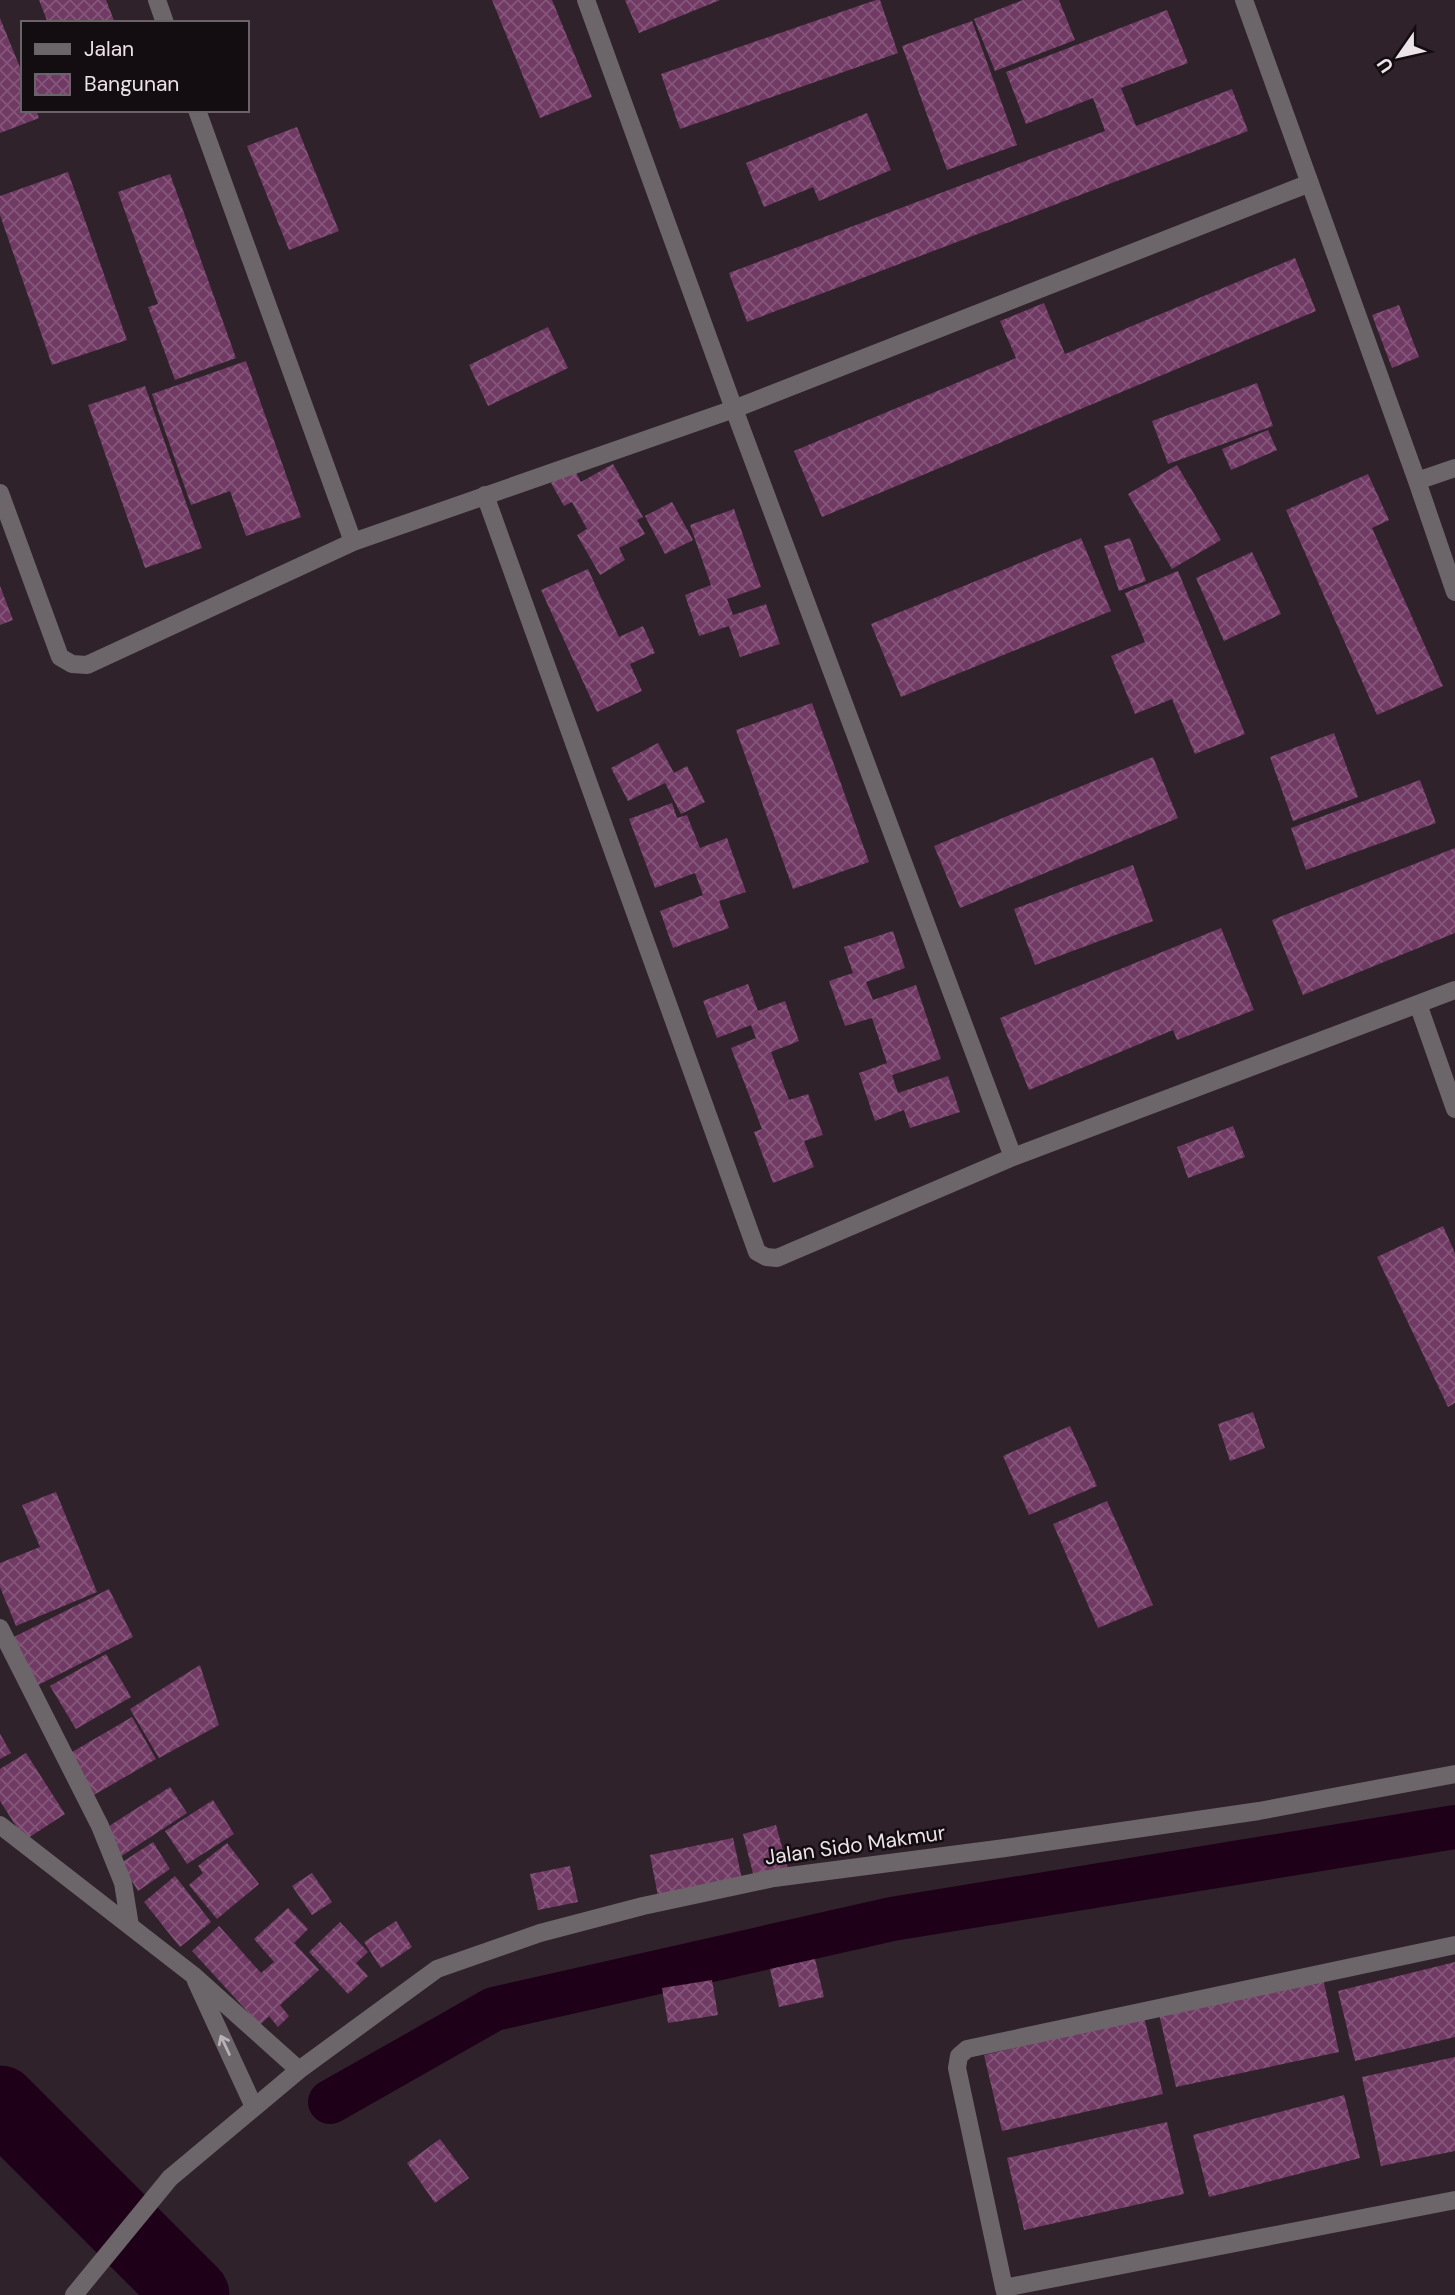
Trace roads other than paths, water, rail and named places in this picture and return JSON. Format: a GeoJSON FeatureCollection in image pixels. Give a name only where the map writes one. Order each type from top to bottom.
{"type":"FeatureCollection","features":[{"type":"Feature","properties":{"kind":"street"},"geometry":{"type":"LineString","coordinates":[[157,0],[164,21]]}},
{"type":"Feature","properties":{"kind":"street"},"geometry":{"type":"LineString","coordinates":[[586,0],[734,409],[1013,1157]]}},
{"type":"Feature","properties":{"kind":"street"},"geometry":{"type":"LineString","coordinates":[[1244,0],[1455,592]]}},
{"type":"Feature","properties":{"kind":"street"},"geometry":{"type":"LineString","coordinates":[[198,112],[353,542]]}},
{"type":"Feature","properties":{"kind":"street"},"geometry":{"type":"LineString","coordinates":[[0,493],[60,657],[72,664],[87,665],[353,542],[734,409],[1310,183]]}},
{"type":"Feature","properties":{"kind":"street"},"geometry":{"type":"LineString","coordinates":[[1417,481],[1455,468]]}},
{"type":"Feature","properties":{"kind":"street"},"geometry":{"type":"LineString","coordinates":[[485,495],[757,1252],[766,1257],[776,1258],[1013,1157],[1455,990]]}},
{"type":"Feature","properties":{"kind":"street"},"geometry":{"type":"LineString","coordinates":[[1418,1004],[1455,1109]]}},
{"type":"Feature","properties":{"kind":"street"},"geometry":{"type":"LineString","coordinates":[[0,1628],[100,1826],[123,1883],[130,1926]]}},
{"type":"Feature","properties":{"kind":"street","name":"Jalan Sido Makmur"},"geometry":{"type":"LineString","coordinates":[[78,2291],[170,2178],[299,2070],[437,1969],[540,1933],[643,1906],[774,1878],[1245,1813],[1455,1774]]}},
{"type":"Feature","properties":{"kind":"street"},"geometry":{"type":"LineString","coordinates":[[0,1825],[192,1975],[299,2070]]}},
{"type":"Feature","properties":{"kind":"street"},"geometry":{"type":"LineString","coordinates":[[1455,1945],[967,2049],[958,2056],[957,2068],[1005,2291],[1455,2200]]}},
{"type":"Feature","properties":{"kind":"street"},"geometry":{"type":"LineString","coordinates":[[192,1975],[254,2107]]}},
{"type":"Feature","properties":{"kind":"waterway"},"geometry":{"type":"LineString","coordinates":[[330,2102],[494,2009],[892,1919],[1455,1827]]}},
{"type":"Feature","properties":{"kind":"waterway"},"geometry":{"type":"LineString","coordinates":[[0,2103],[192,2295]]}}]}
